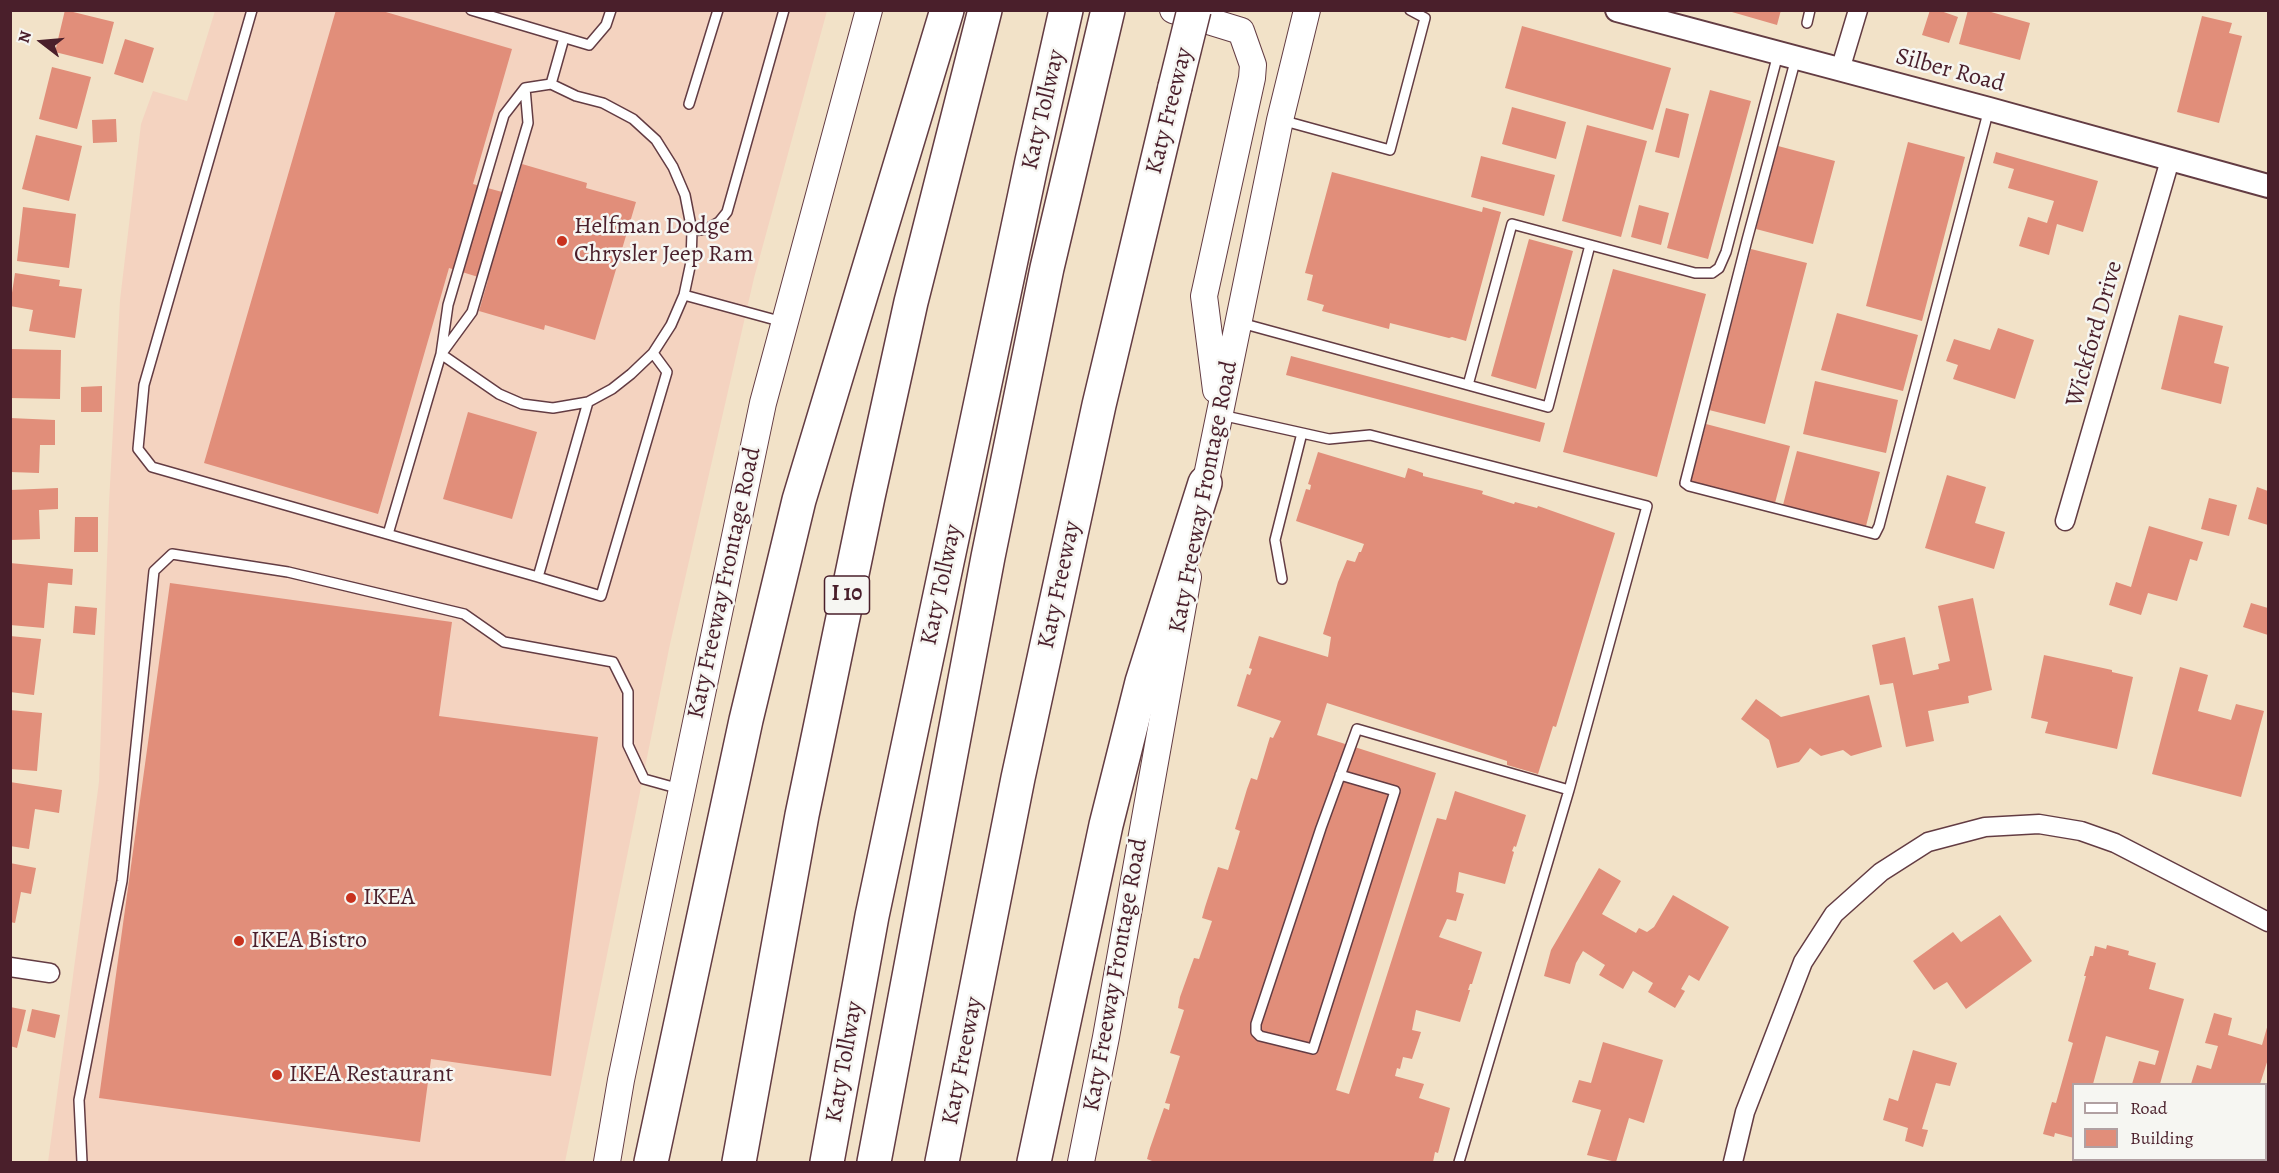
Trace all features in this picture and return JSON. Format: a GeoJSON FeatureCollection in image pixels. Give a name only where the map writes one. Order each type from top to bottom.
{"type":"FeatureCollection","features":[{"type":"Feature","properties":{"kind":"highway","name":"Katy Tollway"},"geometry":{"type":"LineString","coordinates":[[827,1162],[872,916],[968,461],[1072,64],[1066,10]]}},
{"type":"Feature","properties":{"kind":"highway"},"geometry":{"type":"LineString","coordinates":[[874,1162],[1012,436],[1047,267],[1072,64],[1081,10]]}},
{"type":"Feature","properties":{"kind":"highway"},"geometry":{"type":"LineString","coordinates":[[1072,64],[1108,10]]}},
{"type":"Feature","properties":{"kind":"highway","name":"Katy Freeway"},"geometry":{"type":"LineString","coordinates":[[942,1162],[1018,778],[1091,440],[1194,10]]}},
{"type":"Feature","properties":{"kind":"highway"},"geometry":{"type":"LineString","coordinates":[[651,1162],[746,720],[799,500],[945,16]]}},
{"type":"Feature","properties":{"kind":"highway","name":"I 10"},"geometry":{"type":"LineString","coordinates":[[739,1162],[800,826],[859,540],[911,302],[982,22]]}},
{"type":"Feature","properties":{"kind":"highway"},"geometry":{"type":"LineString","coordinates":[[1034,1162],[1106,825],[1142,682],[1205,483]]}},
{"type":"Feature","properties":{"kind":"main road","name":"Katy Freeway Frontage Road"},"geometry":{"type":"LineString","coordinates":[[607,1162],[621,1080],[763,403],[869,10]]}},
{"type":"Feature","properties":{"kind":"main road"},"geometry":{"type":"LineString","coordinates":[[1173,10],[1241,31],[1253,65],[1204,296],[1219,414]]}},
{"type":"Feature","properties":{"kind":"main road","name":"Katy Freeway Frontage Road"},"geometry":{"type":"LineString","coordinates":[[1081,1162],[1106,1037],[1205,483],[1280,120],[1307,10]]}},
{"type":"Feature","properties":{"kind":"street","name":"Silber Road"},"geometry":{"type":"LineString","coordinates":[[1617,10],[2268,186]]}},
{"type":"Feature","properties":{"kind":"street"},"geometry":{"type":"LineString","coordinates":[[1840,70],[1858,10]]}},
{"type":"Feature","properties":{"kind":"street","name":"Wickford Drive"},"geometry":{"type":"LineString","coordinates":[[2065,521],[2170,160]]}},
{"type":"Feature","properties":{"kind":"street"},"geometry":{"type":"LineString","coordinates":[[1734,1162],[1745,1112],[1803,962],[1834,914],[1881,872],[1928,842],[1985,827],[2038,824],[2081,831],[2115,843],[2268,922]]}},
{"type":"Feature","properties":{"kind":"street"},"geometry":{"type":"LineString","coordinates":[[10,967],[50,973]]}},
{"type":"Feature","properties":{"kind":"lane"},"geometry":{"type":"LineString","coordinates":[[252,10],[144,385],[138,449],[152,467],[601,596],[667,372],[653,353]]}},
{"type":"Feature","properties":{"kind":"lane"},"geometry":{"type":"LineString","coordinates":[[471,10],[589,45],[606,25],[611,10]]}},
{"type":"Feature","properties":{"kind":"lane"},"geometry":{"type":"LineString","coordinates":[[689,104],[718,10]]}},
{"type":"Feature","properties":{"kind":"lane"},"geometry":{"type":"LineString","coordinates":[[692,231],[707,229],[719,222],[726,212],[784,10]]}},
{"type":"Feature","properties":{"kind":"lane"},"geometry":{"type":"LineString","coordinates":[[1280,120],[1390,150],[1425,18],[1410,10]]}},
{"type":"Feature","properties":{"kind":"lane"},"geometry":{"type":"LineString","coordinates":[[1807,22],[1810,10]]}},
{"type":"Feature","properties":{"kind":"lane"},"geometry":{"type":"LineString","coordinates":[[550,84],[564,38]]}},
{"type":"Feature","properties":{"kind":"lane"},"geometry":{"type":"LineString","coordinates":[[1787,56],[1746,240],[1685,483],[1689,486],[1875,534],[1989,109]]}},
{"type":"Feature","properties":{"kind":"lane"},"geometry":{"type":"LineString","coordinates":[[1468,385],[1512,224],[1695,273],[1712,273],[1719,268],[1787,56]]}},
{"type":"Feature","properties":{"kind":"lane"},"geometry":{"type":"LineString","coordinates":[[388,534],[441,354],[448,305],[504,115],[525,88],[550,84],[576,96],[603,104],[633,119],[656,140],[673,167],[685,195],[692,231],[691,262],[684,295],[671,325],[653,353],[612,389],[588,402],[553,408],[522,404],[479,381],[441,354]]}},
{"type":"Feature","properties":{"kind":"lane"},"geometry":{"type":"LineString","coordinates":[[441,354],[472,312],[528,123],[525,88]]}},
{"type":"Feature","properties":{"kind":"lane"},"geometry":{"type":"LineString","coordinates":[[1237,322],[1548,407],[1590,245]]}},
{"type":"Feature","properties":{"kind":"lane"},"geometry":{"type":"LineString","coordinates":[[684,295],[785,322]]}},
{"type":"Feature","properties":{"kind":"lane"},"geometry":{"type":"LineString","coordinates":[[538,577],[588,402]]}},
{"type":"Feature","properties":{"kind":"lane"},"geometry":{"type":"LineString","coordinates":[[1219,414],[1329,440],[1370,435],[1647,506],[1569,790],[1459,1162]]}},
{"type":"Feature","properties":{"kind":"lane"},"geometry":{"type":"LineString","coordinates":[[1282,579],[1275,540],[1302,433]]}},
{"type":"Feature","properties":{"kind":"lane"},"geometry":{"type":"LineString","coordinates":[[82,1162],[79,1100],[122,881],[154,572],[172,554],[288,572],[464,615],[504,642],[613,662],[628,692],[628,745],[644,779],[682,789]]}},
{"type":"Feature","properties":{"kind":"lane"},"geometry":{"type":"LineString","coordinates":[[1340,776],[1395,791],[1312,1049],[1260,1036],[1256,1032],[1256,1024],[1340,776],[1357,729],[1569,790]]}},
{"type":"Feature","properties":{"kind":"shaded area"},"geometry":{"type":"Polygon","coordinates":[[[215,11],[827,11],[754,278],[670,644],[565,1162],[48,1162],[99,782],[109,503],[120,300],[141,124],[153,91],[187,101],[215,11]]]}},
{"type":"Feature","properties":{"kind":"building"},"geometry":{"type":"Polygon","coordinates":[[[65,10],[114,22],[103,64],[55,52],[65,10]]]}},
{"type":"Feature","properties":{"kind":"building"},"geometry":{"type":"Polygon","coordinates":[[[336,10],[379,10],[512,49],[473,184],[513,195],[522,164],[587,183],[586,188],[636,202],[595,340],[545,325],[544,330],[479,311],[488,280],[449,268],[378,514],[204,463],[336,10]]]}},
{"type":"Feature","properties":{"kind":"building"},"geometry":{"type":"Polygon","coordinates":[[[1725,10],[1781,10],[1777,25],[1725,10]]]}},
{"type":"Feature","properties":{"kind":"building"},"geometry":{"type":"Polygon","coordinates":[[[1930,10],[1938,10],[1958,17],[1949,43],[1922,35],[1930,10]]]}},
{"type":"Feature","properties":{"kind":"building"},"geometry":{"type":"Polygon","coordinates":[[[1968,10],[1984,10],[2030,23],[2020,60],[1959,44],[1968,10]]]}},
{"type":"Feature","properties":{"kind":"building"},"geometry":{"type":"Polygon","coordinates":[[[2202,16],[2232,23],[2229,33],[2242,36],[2219,123],[2177,112],[2202,16]]]}},
{"type":"Feature","properties":{"kind":"building"},"geometry":{"type":"Polygon","coordinates":[[[1522,26],[1671,68],[1653,130],[1505,88],[1522,26]]]}},
{"type":"Feature","properties":{"kind":"building"},"geometry":{"type":"Polygon","coordinates":[[[125,39],[154,48],[143,83],[114,74],[125,39]]]}},
{"type":"Feature","properties":{"kind":"building"},"geometry":{"type":"Polygon","coordinates":[[[52,67],[91,77],[77,129],[39,119],[52,67]]]}},
{"type":"Feature","properties":{"kind":"building"},"geometry":{"type":"Polygon","coordinates":[[[1710,90],[1751,101],[1708,259],[1667,248],[1710,90]]]}},
{"type":"Feature","properties":{"kind":"building"},"geometry":{"type":"Polygon","coordinates":[[[1512,107],[1566,122],[1556,159],[1502,144],[1512,107]]]}},
{"type":"Feature","properties":{"kind":"building"},"geometry":{"type":"Polygon","coordinates":[[[1666,108],[1689,114],[1679,158],[1655,152],[1666,108]]]}},
{"type":"Feature","properties":{"kind":"building"},"geometry":{"type":"Polygon","coordinates":[[[116,119],[117,142],[93,143],[92,120],[116,119]]]}},
{"type":"Feature","properties":{"kind":"building"},"geometry":{"type":"Polygon","coordinates":[[[1587,125],[1647,141],[1621,237],[1562,221],[1587,125]]]}},
{"type":"Feature","properties":{"kind":"building"},"geometry":{"type":"Polygon","coordinates":[[[36,135],[82,146],[69,201],[22,189],[36,135]]]}},
{"type":"Feature","properties":{"kind":"building"},"geometry":{"type":"Polygon","coordinates":[[[1908,142],[1965,157],[1922,321],[1866,306],[1908,142]]]}},
{"type":"Feature","properties":{"kind":"building"},"geometry":{"type":"Polygon","coordinates":[[[1778,146],[1835,161],[1813,244],[1756,229],[1778,146]]]}},
{"type":"Feature","properties":{"kind":"building"},"geometry":{"type":"Polygon","coordinates":[[[1996,152],[2098,181],[2083,232],[2057,224],[2049,255],[2019,246],[2028,217],[2047,223],[2054,201],[2008,188],[2014,169],[1993,163],[1996,152]]]}},
{"type":"Feature","properties":{"kind":"building"},"geometry":{"type":"Polygon","coordinates":[[[1481,156],[1555,175],[1544,216],[1471,197],[1481,156]]]}},
{"type":"Feature","properties":{"kind":"building"},"geometry":{"type":"Polygon","coordinates":[[[1332,172],[1482,212],[1483,207],[1501,212],[1466,341],[1390,323],[1389,329],[1322,311],[1324,305],[1307,300],[1313,275],[1305,273],[1332,172]]]}},
{"type":"Feature","properties":{"kind":"building"},"geometry":{"type":"Polygon","coordinates":[[[1639,205],[1669,213],[1661,245],[1631,237],[1639,205]]]}},
{"type":"Feature","properties":{"kind":"building"},"geometry":{"type":"Polygon","coordinates":[[[23,207],[76,214],[69,268],[17,261],[23,207]]]}},
{"type":"Feature","properties":{"kind":"building"},"geometry":{"type":"Polygon","coordinates":[[[1529,239],[1573,251],[1536,389],[1491,376],[1529,239]]]}},
{"type":"Feature","properties":{"kind":"building"},"geometry":{"type":"Polygon","coordinates":[[[1751,249],[1807,263],[1765,424],[1709,410],[1751,249]]]}},
{"type":"Feature","properties":{"kind":"building"},"geometry":{"type":"Polygon","coordinates":[[[1613,269],[1706,294],[1657,477],[1563,452],[1613,269]]]}},
{"type":"Feature","properties":{"kind":"building"},"geometry":{"type":"Polygon","coordinates":[[[15,273],[60,280],[59,286],[82,289],[75,338],[29,331],[33,310],[10,306],[15,273]]]}},
{"type":"Feature","properties":{"kind":"building"},"geometry":{"type":"Polygon","coordinates":[[[1837,313],[1918,335],[1903,391],[1821,370],[1837,313]]]}},
{"type":"Feature","properties":{"kind":"building"},"geometry":{"type":"Polygon","coordinates":[[[2179,315],[2223,326],[2214,363],[2229,367],[2221,404],[2161,389],[2179,315]]]}},
{"type":"Feature","properties":{"kind":"building"},"geometry":{"type":"Polygon","coordinates":[[[1998,328],[2034,340],[2015,399],[1953,379],[1958,365],[1946,361],[1954,339],[1990,350],[1998,328]]]}},
{"type":"Feature","properties":{"kind":"building"},"geometry":{"type":"Polygon","coordinates":[[[10,349],[61,350],[60,399],[10,398],[10,349]]]}},
{"type":"Feature","properties":{"kind":"building"},"geometry":{"type":"Polygon","coordinates":[[[1291,356],[1545,423],[1540,442],[1286,375],[1291,356]]]}},
{"type":"Feature","properties":{"kind":"building"},"geometry":{"type":"Polygon","coordinates":[[[1815,381],[1898,400],[1886,453],[1803,434],[1815,381]]]}},
{"type":"Feature","properties":{"kind":"building"},"geometry":{"type":"Polygon","coordinates":[[[102,386],[102,412],[81,412],[81,387],[102,386]]]}},
{"type":"Feature","properties":{"kind":"building"},"geometry":{"type":"Polygon","coordinates":[[[468,412],[537,432],[512,519],[443,499],[468,412]]]}},
{"type":"Feature","properties":{"kind":"building"},"geometry":{"type":"Polygon","coordinates":[[[10,418],[55,420],[55,445],[40,445],[39,473],[10,472],[10,418]]]}},
{"type":"Feature","properties":{"kind":"building"},"geometry":{"type":"Polygon","coordinates":[[[1706,424],[1790,446],[1775,503],[1691,481],[1706,424]]]}},
{"type":"Feature","properties":{"kind":"building"},"geometry":{"type":"Polygon","coordinates":[[[1797,451],[1880,472],[1866,526],[1783,505],[1797,451]]]}},
{"type":"Feature","properties":{"kind":"building"},"geometry":{"type":"Polygon","coordinates":[[[1318,452],[1405,478],[1408,468],[1423,473],[1423,476],[1483,491],[1482,494],[1514,504],[1515,502],[1537,508],[1538,506],[1615,533],[1556,727],[1553,726],[1538,774],[1507,765],[1507,761],[1327,703],[1317,735],[1436,773],[1336,1090],[1349,1094],[1437,818],[1446,820],[1455,791],[1526,815],[1516,847],[1514,846],[1512,851],[1514,852],[1505,884],[1459,872],[1456,892],[1464,894],[1456,921],[1447,919],[1439,937],[1482,952],[1468,990],[1470,990],[1460,1022],[1416,1010],[1412,1030],[1421,1032],[1412,1059],[1403,1057],[1400,1069],[1397,1068],[1395,1076],[1424,1084],[1419,1098],[1450,1108],[1438,1153],[1435,1152],[1433,1162],[1152,1162],[1147,1159],[1164,1108],[1169,1110],[1170,1104],[1165,1103],[1180,1056],[1170,1053],[1184,1010],[1178,1008],[1180,997],[1194,958],[1199,959],[1212,921],[1202,918],[1205,907],[1218,867],[1228,870],[1240,831],[1235,829],[1247,789],[1251,778],[1257,780],[1270,737],[1273,738],[1281,721],[1237,706],[1247,674],[1250,675],[1252,669],[1249,668],[1259,636],[1328,657],[1331,637],[1323,634],[1338,582],[1347,560],[1355,562],[1364,544],[1296,521],[1306,489],[1310,490],[1311,485],[1308,484],[1318,452]]]}},
{"type":"Feature","properties":{"kind":"building"},"geometry":{"type":"Polygon","coordinates":[[[1947,475],[1986,487],[1975,523],[2005,532],[1994,569],[1925,548],[1947,475]]]}},
{"type":"Feature","properties":{"kind":"building"},"geometry":{"type":"Polygon","coordinates":[[[2257,487],[2268,491],[2268,525],[2248,519],[2257,487]]]}},
{"type":"Feature","properties":{"kind":"building"},"geometry":{"type":"Polygon","coordinates":[[[58,488],[58,509],[39,510],[40,539],[10,540],[10,490],[58,488]]]}},
{"type":"Feature","properties":{"kind":"building"},"geometry":{"type":"Polygon","coordinates":[[[2209,498],[2237,505],[2229,536],[2201,529],[2209,498]]]}},
{"type":"Feature","properties":{"kind":"building"},"geometry":{"type":"Polygon","coordinates":[[[75,517],[98,517],[98,552],[74,552],[75,517]]]}},
{"type":"Feature","properties":{"kind":"building"},"geometry":{"type":"Polygon","coordinates":[[[2149,526],[2203,542],[2197,561],[2190,559],[2177,601],[2148,593],[2141,615],[2109,605],[2116,582],[2131,587],[2149,526]]]}},
{"type":"Feature","properties":{"kind":"building"},"geometry":{"type":"Polygon","coordinates":[[[10,563],[73,569],[72,585],[48,583],[44,628],[10,625],[10,563]]]}},
{"type":"Feature","properties":{"kind":"building","name":"IKEA"},"geometry":{"type":"Polygon","coordinates":[[[170,583],[452,622],[439,716],[598,737],[551,1076],[431,1059],[420,1142],[99,1098],[170,583]]]}},
{"type":"Feature","properties":{"kind":"building"},"geometry":{"type":"Polygon","coordinates":[[[1973,598],[1992,690],[1968,696],[1969,703],[1928,711],[1934,741],[1906,747],[1893,683],[1880,685],[1872,645],[1905,637],[1913,675],[1939,669],[1938,664],[1950,661],[1938,606],[1973,598]]]}},
{"type":"Feature","properties":{"kind":"building"},"geometry":{"type":"Polygon","coordinates":[[[2251,603],[2268,608],[2268,635],[2243,627],[2251,603]]]}},
{"type":"Feature","properties":{"kind":"building"},"geometry":{"type":"Polygon","coordinates":[[[75,606],[97,608],[95,635],[73,633],[75,606]]]}},
{"type":"Feature","properties":{"kind":"building"},"geometry":{"type":"Polygon","coordinates":[[[10,636],[41,639],[34,695],[10,692],[10,636]]]}},
{"type":"Feature","properties":{"kind":"building"},"geometry":{"type":"Polygon","coordinates":[[[2044,655],[2133,677],[2117,749],[2045,733],[2048,722],[2031,718],[2044,655]]]}},
{"type":"Feature","properties":{"kind":"building"},"geometry":{"type":"Polygon","coordinates":[[[2180,667],[2208,675],[2198,711],[2231,720],[2236,704],[2264,711],[2241,797],[2152,774],[2180,667]]]}},
{"type":"Feature","properties":{"kind":"building"},"geometry":{"type":"Polygon","coordinates":[[[1869,695],[1882,747],[1851,756],[1843,750],[1821,756],[1810,748],[1799,762],[1777,768],[1769,740],[1741,719],[1756,699],[1781,717],[1869,695]]]}},
{"type":"Feature","properties":{"kind":"building"},"geometry":{"type":"Polygon","coordinates":[[[10,710],[42,713],[37,771],[10,769],[10,710]]]}},
{"type":"Feature","properties":{"kind":"building"},"geometry":{"type":"Polygon","coordinates":[[[10,782],[62,790],[59,813],[35,809],[29,849],[10,846],[10,782]]]}},
{"type":"Feature","properties":{"kind":"building"},"geometry":{"type":"Polygon","coordinates":[[[10,863],[36,868],[31,894],[21,892],[15,923],[10,922],[10,863]]]}},
{"type":"Feature","properties":{"kind":"building"},"geometry":{"type":"Polygon","coordinates":[[[1599,868],[1621,881],[1602,914],[1636,933],[1639,928],[1647,932],[1654,927],[1673,895],[1729,927],[1699,981],[1689,975],[1681,989],[1685,991],[1675,1008],[1648,992],[1653,983],[1633,971],[1623,989],[1599,975],[1605,965],[1583,951],[1576,963],[1570,984],[1544,976],[1551,950],[1599,868]]]}},
{"type":"Feature","properties":{"kind":"building"},"geometry":{"type":"Polygon","coordinates":[[[2000,915],[2032,961],[1966,1009],[1947,982],[1934,990],[1913,961],[1953,932],[1961,942],[2000,915]]]}},
{"type":"Feature","properties":{"kind":"building"},"geometry":{"type":"Polygon","coordinates":[[[2107,945],[2129,951],[2128,955],[2156,963],[2149,989],[2184,999],[2160,1083],[2132,1083],[2139,1061],[2155,1065],[2159,1051],[2106,1036],[2093,1083],[2072,1083],[2072,1137],[2055,1133],[2054,1137],[2043,1134],[2052,1102],[2056,1103],[2073,1043],[2068,1041],[2090,956],[2093,956],[2095,946],[2106,949],[2107,945]]]}},
{"type":"Feature","properties":{"kind":"building"},"geometry":{"type":"Polygon","coordinates":[[[10,1007],[26,1010],[17,1048],[10,1046],[10,1007]]]}},
{"type":"Feature","properties":{"kind":"building"},"geometry":{"type":"Polygon","coordinates":[[[32,1009],[60,1015],[55,1038],[27,1031],[32,1009]]]}},
{"type":"Feature","properties":{"kind":"building"},"geometry":{"type":"Polygon","coordinates":[[[2214,1013],[2232,1018],[2228,1035],[2262,1045],[2268,1024],[2268,1059],[2260,1083],[2191,1083],[2197,1065],[2211,1069],[2218,1046],[2205,1043],[2214,1013]]]}},
{"type":"Feature","properties":{"kind":"building"},"geometry":{"type":"Polygon","coordinates":[[[1603,1042],[1663,1060],[1644,1123],[1629,1118],[1616,1162],[1587,1155],[1601,1110],[1572,1102],[1579,1080],[1591,1083],[1603,1042]]]}},
{"type":"Feature","properties":{"kind":"building"},"geometry":{"type":"Polygon","coordinates":[[[1913,1050],[1957,1063],[1950,1086],[1936,1083],[1922,1129],[1928,1130],[1923,1147],[1905,1141],[1908,1128],[1883,1120],[1889,1098],[1898,1101],[1913,1050]]]}},
{"type":"Feature","properties":{"kind":"building"},"geometry":{"type":"Polygon","coordinates":[[[2267,1088],[2268,1162],[2242,1161],[2267,1161],[2267,1088]]]}},
{"type":"Feature","properties":{"kind":"place","name":"Helfman Dodge Chrysler Jeep Ram"},"geometry":{"type":"Point","coordinates":[562,241]}},
{"type":"Feature","properties":{"kind":"place","name":"IKEA"},"geometry":{"type":"Point","coordinates":[351,898]}},
{"type":"Feature","properties":{"kind":"place","name":"IKEA Bistro"},"geometry":{"type":"Point","coordinates":[239,941]}},
{"type":"Feature","properties":{"kind":"place","name":"IKEA Restaurant"},"geometry":{"type":"Point","coordinates":[277,1075]}}]}
